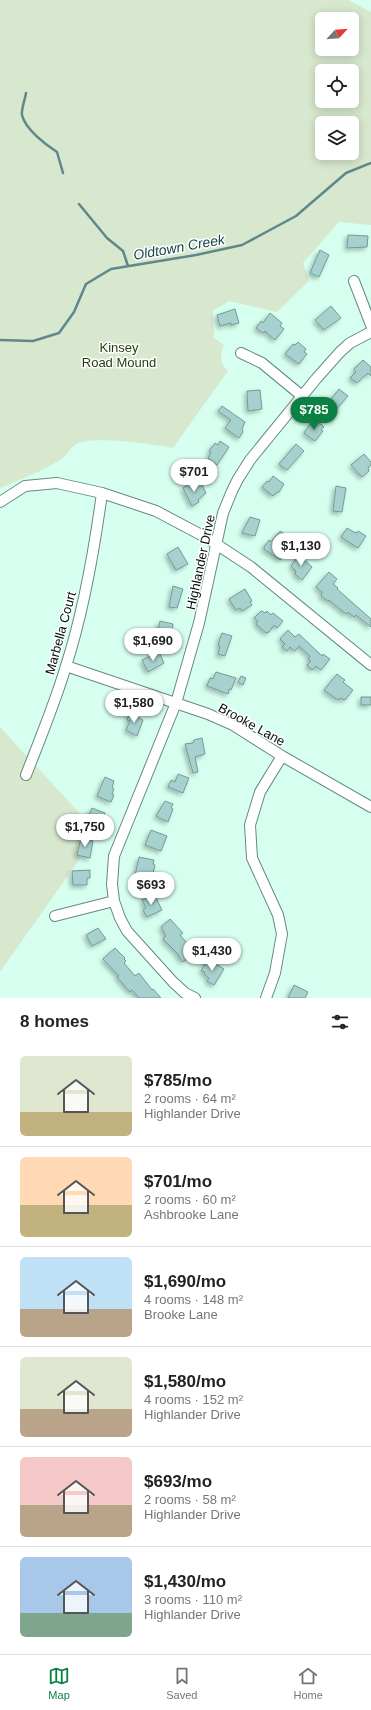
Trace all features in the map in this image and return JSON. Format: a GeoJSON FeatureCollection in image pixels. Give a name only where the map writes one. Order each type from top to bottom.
{"type":"FeatureCollection","features":[{"type":"Feature","properties":{"kind":"street"},"geometry":{"type":"LineString","coordinates":[[354,281],[371,325]]}},
{"type":"Feature","properties":{"kind":"street","name":"Highlander Drive"},"geometry":{"type":"LineString","coordinates":[[196,998],[185,993],[173,982],[131,936],[120,918],[114,901],[112,884],[114,856],[176,703],[200,623],[223,513],[238,479],[250,460],[340,352],[361,336],[371,332]]}},
{"type":"Feature","properties":{"kind":"street"},"geometry":{"type":"LineString","coordinates":[[241,353],[262,363],[302,396]]}},
{"type":"Feature","properties":{"kind":"street"},"geometry":{"type":"LineString","coordinates":[[0,502],[25,486],[56,483],[102,493],[156,511],[216,544],[251,567],[371,665]]}},
{"type":"Feature","properties":{"kind":"street","name":"Marbella Court"},"geometry":{"type":"LineString","coordinates":[[26,775],[66,666],[81,613],[102,493]]}},
{"type":"Feature","properties":{"kind":"street","name":"Brooke Lane"},"geometry":{"type":"LineString","coordinates":[[66,666],[176,703],[233,726],[371,807]]}},
{"type":"Feature","properties":{"kind":"street"},"geometry":{"type":"LineString","coordinates":[[266,998],[275,973],[282,934],[278,915],[252,858],[250,824],[260,792],[282,756]]}},
{"type":"Feature","properties":{"kind":"street"},"geometry":{"type":"LineString","coordinates":[[55,916],[114,901]]}},
{"type":"Feature","properties":{"kind":"green space","name":"Kinsey Road Mound"},"geometry":{"type":"Polygon","coordinates":[[[0,0],[348,0],[371,12],[371,225],[339,222],[303,263],[309,281],[277,312],[229,301],[213,311],[214,338],[224,345],[221,352],[221,359],[223,365],[228,371],[173,448],[123,441],[84,441],[76,444],[63,458],[31,475],[0,488],[0,0]]]}},
{"type":"Feature","properties":{"kind":"green space"},"geometry":{"type":"Polygon","coordinates":[[[0,727],[98,833],[0,972],[0,727]]]}},
{"type":"Feature","properties":{"kind":"building"},"geometry":{"type":"Polygon","coordinates":[[[348,235],[368,236],[367,247],[347,248],[348,235]]]}},
{"type":"Feature","properties":{"kind":"building"},"geometry":{"type":"Polygon","coordinates":[[[320,250],[329,255],[319,277],[310,273],[320,250]]]}},
{"type":"Feature","properties":{"kind":"building"},"geometry":{"type":"Polygon","coordinates":[[[331,306],[341,318],[324,330],[315,320],[331,306]]]}},
{"type":"Feature","properties":{"kind":"building"},"geometry":{"type":"Polygon","coordinates":[[[235,309],[239,323],[231,325],[231,323],[220,326],[217,315],[235,309]]]}},
{"type":"Feature","properties":{"kind":"building"},"geometry":{"type":"Polygon","coordinates":[[[270,313],[282,323],[280,326],[284,329],[275,340],[265,331],[263,333],[256,328],[261,321],[263,323],[270,313]]]}},
{"type":"Feature","properties":{"kind":"building"},"geometry":{"type":"Polygon","coordinates":[[[298,342],[306,349],[304,352],[307,354],[299,364],[285,354],[293,344],[295,345],[298,342]]]}},
{"type":"Feature","properties":{"kind":"building"},"geometry":{"type":"Polygon","coordinates":[[[363,360],[371,367],[371,376],[368,373],[357,383],[350,378],[356,372],[354,369],[363,360]]]}},
{"type":"Feature","properties":{"kind":"building"},"geometry":{"type":"Polygon","coordinates":[[[339,389],[348,396],[331,415],[324,408],[339,389]]]}},
{"type":"Feature","properties":{"kind":"building"},"geometry":{"type":"Polygon","coordinates":[[[260,390],[262,409],[248,411],[247,391],[260,390]]]}},
{"type":"Feature","properties":{"kind":"building"},"geometry":{"type":"Polygon","coordinates":[[[222,406],[245,422],[242,429],[243,432],[239,438],[225,428],[231,420],[218,411],[222,406]]]}},
{"type":"Feature","properties":{"kind":"building"},"geometry":{"type":"Polygon","coordinates":[[[317,421],[324,427],[321,430],[323,431],[315,441],[304,433],[311,423],[314,425],[317,421]]]}},
{"type":"Feature","properties":{"kind":"building"},"geometry":{"type":"Polygon","coordinates":[[[220,441],[229,447],[217,465],[208,458],[211,452],[209,451],[215,443],[218,445],[220,441]]]}},
{"type":"Feature","properties":{"kind":"building"},"geometry":{"type":"Polygon","coordinates":[[[296,444],[304,451],[287,470],[279,464],[296,444]]]}},
{"type":"Feature","properties":{"kind":"building"},"geometry":{"type":"Polygon","coordinates":[[[364,454],[371,462],[371,465],[368,468],[369,471],[362,477],[351,465],[364,454]]]}},
{"type":"Feature","properties":{"kind":"building"},"geometry":{"type":"Polygon","coordinates":[[[273,476],[284,484],[279,492],[273,496],[262,487],[267,481],[269,482],[273,476]]]}},
{"type":"Feature","properties":{"kind":"building"},"geometry":{"type":"Polygon","coordinates":[[[192,482],[195,486],[201,483],[206,493],[198,500],[199,502],[192,506],[183,488],[192,482]]]}},
{"type":"Feature","properties":{"kind":"building"},"geometry":{"type":"Polygon","coordinates":[[[336,486],[346,488],[342,512],[333,511],[336,486]]]}},
{"type":"Feature","properties":{"kind":"building"},"geometry":{"type":"Polygon","coordinates":[[[250,517],[260,520],[255,536],[242,533],[250,517]]]}},
{"type":"Feature","properties":{"kind":"building"},"geometry":{"type":"Polygon","coordinates":[[[347,528],[357,533],[358,531],[366,536],[358,548],[341,537],[347,528]]]}},
{"type":"Feature","properties":{"kind":"building"},"geometry":{"type":"Polygon","coordinates":[[[280,531],[285,534],[276,546],[285,554],[280,560],[264,549],[264,547],[269,540],[271,542],[280,531]]]}},
{"type":"Feature","properties":{"kind":"building"},"geometry":{"type":"Polygon","coordinates":[[[178,547],[188,564],[176,570],[167,554],[178,547]]]}},
{"type":"Feature","properties":{"kind":"building"},"geometry":{"type":"Polygon","coordinates":[[[299,555],[312,567],[302,580],[295,574],[296,571],[291,566],[299,555]]]}},
{"type":"Feature","properties":{"kind":"building"},"geometry":{"type":"Polygon","coordinates":[[[329,572],[337,579],[333,584],[338,588],[337,589],[371,619],[371,627],[356,615],[354,617],[348,612],[346,614],[329,600],[328,601],[321,596],[322,592],[316,587],[329,572]]]}},
{"type":"Feature","properties":{"kind":"building"},"geometry":{"type":"Polygon","coordinates":[[[173,586],[183,589],[177,608],[169,607],[173,586]]]}},
{"type":"Feature","properties":{"kind":"building"},"geometry":{"type":"Polygon","coordinates":[[[245,589],[252,601],[250,602],[252,605],[242,611],[240,608],[236,610],[229,599],[245,589]]]}},
{"type":"Feature","properties":{"kind":"building"},"geometry":{"type":"Polygon","coordinates":[[[261,611],[266,613],[267,611],[271,615],[273,613],[283,621],[277,628],[274,625],[269,632],[266,633],[256,624],[258,621],[254,618],[261,611]]]}},
{"type":"Feature","properties":{"kind":"building"},"geometry":{"type":"Polygon","coordinates":[[[160,621],[173,624],[171,638],[157,635],[160,621]]]}},
{"type":"Feature","properties":{"kind":"building"},"geometry":{"type":"Polygon","coordinates":[[[288,630],[295,637],[299,634],[322,656],[323,654],[330,659],[321,670],[316,666],[312,670],[307,665],[311,661],[308,659],[310,656],[299,646],[295,651],[290,647],[287,651],[282,647],[285,644],[280,639],[288,630]]]}},
{"type":"Feature","properties":{"kind":"building"},"geometry":{"type":"Polygon","coordinates":[[[222,633],[232,636],[225,656],[218,654],[220,646],[218,645],[222,633]]]}},
{"type":"Feature","properties":{"kind":"building"},"geometry":{"type":"Polygon","coordinates":[[[159,652],[164,663],[148,672],[142,660],[159,652]]]}},
{"type":"Feature","properties":{"kind":"building"},"geometry":{"type":"Polygon","coordinates":[[[216,672],[236,678],[231,690],[229,689],[228,694],[207,686],[210,678],[213,679],[216,672]]]}},
{"type":"Feature","properties":{"kind":"building"},"geometry":{"type":"Polygon","coordinates":[[[337,674],[345,680],[343,682],[353,690],[345,700],[340,698],[338,700],[324,690],[337,674]]]}},
{"type":"Feature","properties":{"kind":"building"},"geometry":{"type":"Polygon","coordinates":[[[241,676],[246,678],[243,685],[238,682],[241,676]]]}},
{"type":"Feature","properties":{"kind":"building"},"geometry":{"type":"Polygon","coordinates":[[[361,697],[371,697],[371,705],[361,705],[361,697]]]}},
{"type":"Feature","properties":{"kind":"building"},"geometry":{"type":"Polygon","coordinates":[[[130,712],[143,720],[137,736],[126,730],[130,721],[127,720],[130,712]]]}},
{"type":"Feature","properties":{"kind":"building"},"geometry":{"type":"Polygon","coordinates":[[[202,738],[205,754],[195,757],[198,772],[193,773],[185,744],[193,743],[194,740],[202,738]]]}},
{"type":"Feature","properties":{"kind":"building"},"geometry":{"type":"Polygon","coordinates":[[[178,774],[189,778],[183,793],[168,787],[171,780],[175,782],[178,774]]]}},
{"type":"Feature","properties":{"kind":"building"},"geometry":{"type":"Polygon","coordinates":[[[105,777],[114,781],[112,788],[114,789],[112,794],[114,795],[111,802],[97,796],[105,777]]]}},
{"type":"Feature","properties":{"kind":"building"},"geometry":{"type":"Polygon","coordinates":[[[165,801],[173,804],[171,808],[173,809],[168,822],[156,816],[165,801]]]}},
{"type":"Feature","properties":{"kind":"building"},"geometry":{"type":"Polygon","coordinates":[[[92,808],[105,813],[99,832],[84,826],[92,808]]]}},
{"type":"Feature","properties":{"kind":"building"},"geometry":{"type":"Polygon","coordinates":[[[151,830],[167,836],[161,851],[145,845],[151,830]]]}},
{"type":"Feature","properties":{"kind":"building"},"geometry":{"type":"Polygon","coordinates":[[[81,838],[93,841],[90,858],[77,855],[81,838]]]}},
{"type":"Feature","properties":{"kind":"building"},"geometry":{"type":"Polygon","coordinates":[[[139,857],[154,860],[153,864],[155,865],[153,874],[146,872],[144,881],[134,880],[139,857]]]}},
{"type":"Feature","properties":{"kind":"building"},"geometry":{"type":"Polygon","coordinates":[[[90,870],[90,878],[87,878],[87,885],[73,885],[72,871],[90,870]]]}},
{"type":"Feature","properties":{"kind":"building"},"geometry":{"type":"Polygon","coordinates":[[[154,894],[162,910],[147,917],[143,910],[146,908],[142,900],[154,894]]]}},
{"type":"Feature","properties":{"kind":"building"},"geometry":{"type":"Polygon","coordinates":[[[170,919],[183,933],[180,935],[195,952],[183,962],[178,956],[179,955],[163,939],[166,936],[161,927],[170,919]]]}},
{"type":"Feature","properties":{"kind":"building"},"geometry":{"type":"Polygon","coordinates":[[[98,928],[106,939],[92,946],[86,935],[98,928]]]}},
{"type":"Feature","properties":{"kind":"building"},"geometry":{"type":"Polygon","coordinates":[[[115,948],[125,958],[124,959],[126,961],[124,963],[135,976],[139,973],[152,990],[153,989],[161,998],[139,998],[132,990],[130,992],[117,977],[119,976],[103,959],[115,948]]]}},
{"type":"Feature","properties":{"kind":"building"},"geometry":{"type":"Polygon","coordinates":[[[208,959],[224,969],[214,985],[207,981],[209,978],[204,974],[205,972],[201,971],[208,959]]]}},
{"type":"Feature","properties":{"kind":"building"},"geometry":{"type":"Polygon","coordinates":[[[294,985],[308,992],[305,998],[288,998],[294,985]]]}},
{"type":"Feature","properties":{"kind":"waterway"},"geometry":{"type":"LineString","coordinates":[[26,93],[22,113],[24,120],[36,136],[57,152],[63,173]]}},
{"type":"Feature","properties":{"kind":"waterway","name":"Oldtown Creek"},"geometry":{"type":"LineString","coordinates":[[0,340],[33,341],[59,333],[74,312],[86,284],[111,269],[196,255],[242,245],[296,216],[346,173],[371,163]]}},
{"type":"Feature","properties":{"kind":"waterway"},"geometry":{"type":"LineString","coordinates":[[79,204],[107,238],[123,251],[128,266]]}}]}
